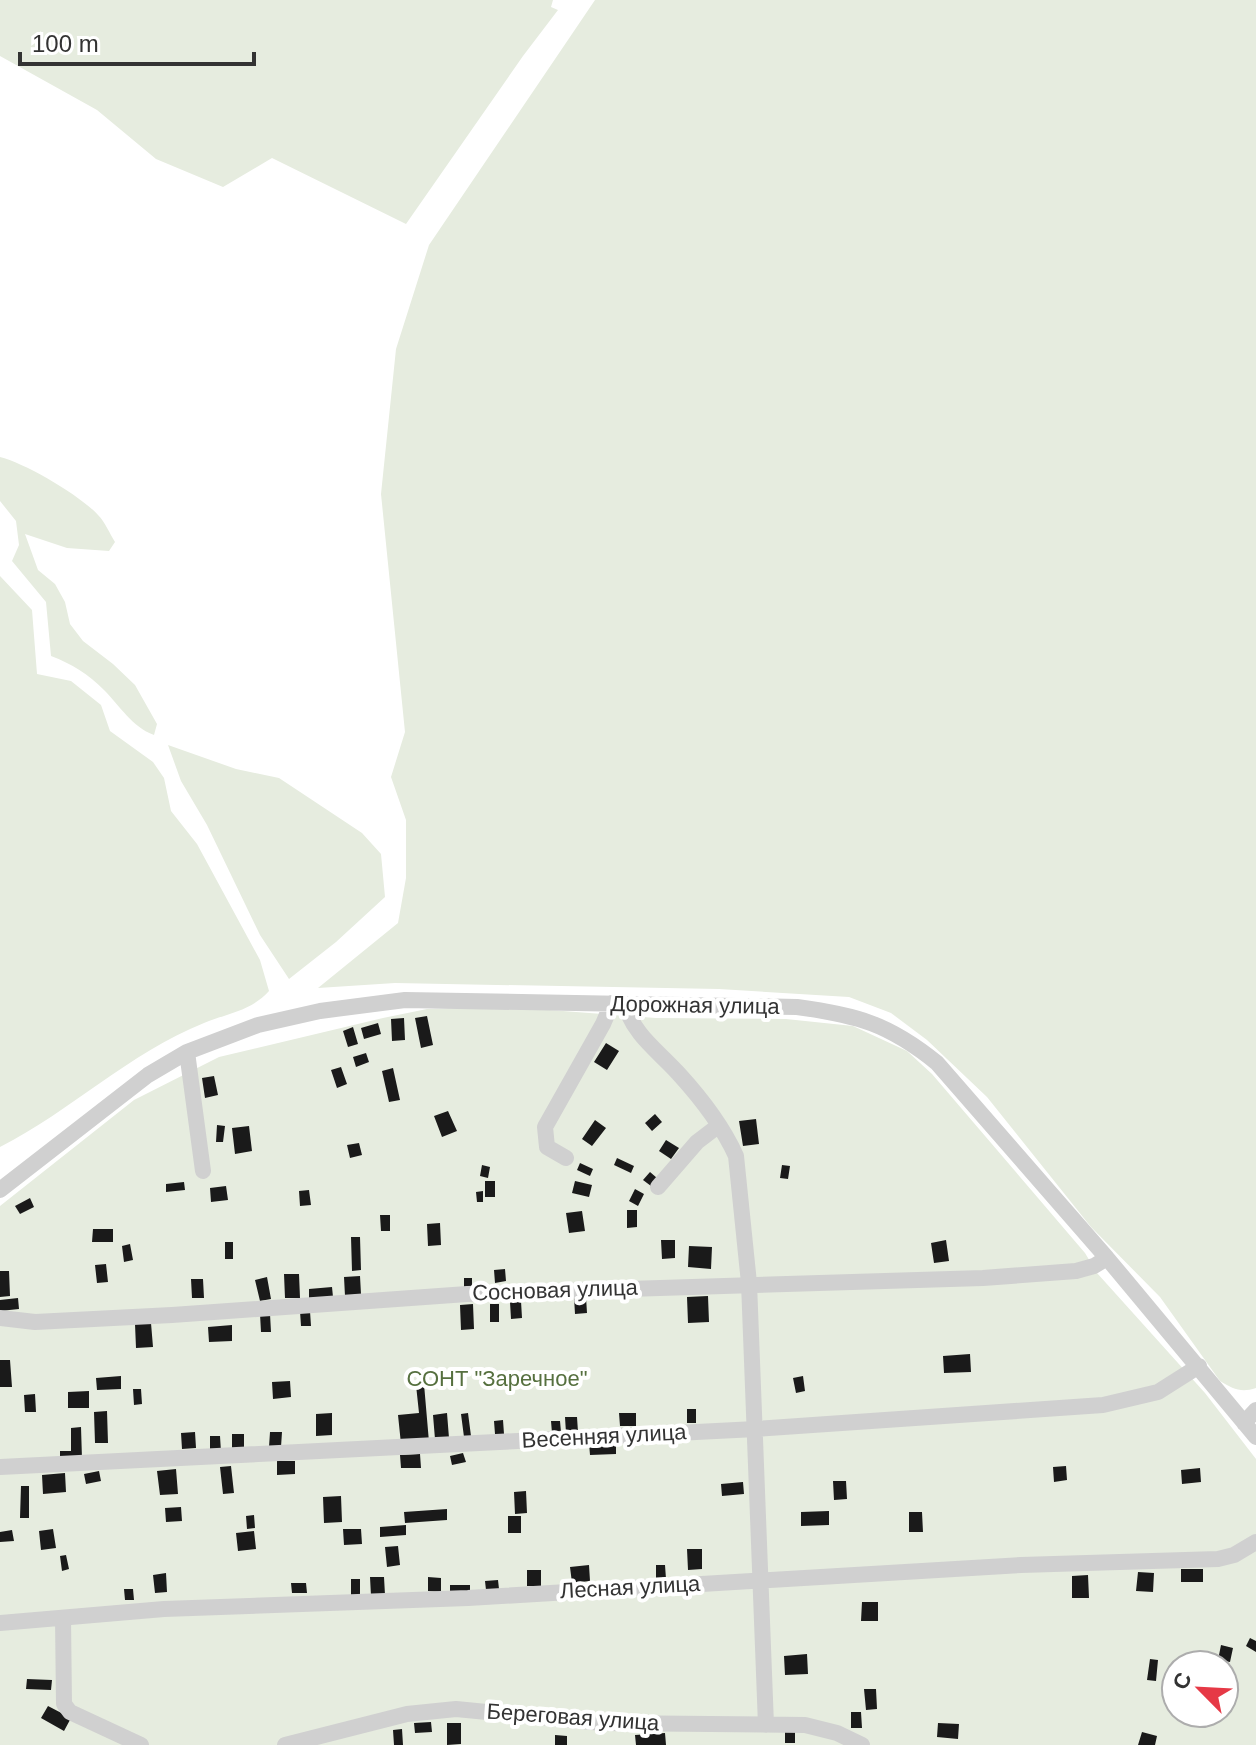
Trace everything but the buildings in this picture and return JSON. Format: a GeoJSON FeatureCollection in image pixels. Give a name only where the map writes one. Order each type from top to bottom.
{"type":"FeatureCollection","features":[{"type":"Feature","properties":{"kind":"street","name":"Дорожная улица"},"geometry":{"type":"LineString","coordinates":[[0,1190],[148,1075],[187,1052],[258,1025],[356,1004],[405,1000],[797,1007],[845,1014],[878,1025],[908,1040],[937,1063],[1199,1366],[1250,1416],[1256,1437]]}},
{"type":"Feature","properties":{"kind":"street"},"geometry":{"type":"LineString","coordinates":[[566,1158],[547,1147],[545,1127],[603,1024],[618,1004],[639,1035],[678,1073],[729,1140],[736,1156],[749,1283],[766,1725]]}},
{"type":"Feature","properties":{"kind":"street"},"geometry":{"type":"LineString","coordinates":[[187,1052],[203,1171]]}},
{"type":"Feature","properties":{"kind":"street"},"geometry":{"type":"LineString","coordinates":[[658,1187],[697,1142],[718,1126]]}},
{"type":"Feature","properties":{"kind":"street","name":"Сосновая улица"},"geometry":{"type":"LineString","coordinates":[[0,1318],[35,1322],[467,1294],[983,1278],[1076,1271],[1107,1258]]}},
{"type":"Feature","properties":{"kind":"street","name":"Весенняя улица"},"geometry":{"type":"LineString","coordinates":[[0,1467],[756,1429],[1103,1405],[1158,1392],[1199,1366]]}},
{"type":"Feature","properties":{"kind":"street","name":"Лесная улица"},"geometry":{"type":"LineString","coordinates":[[0,1623],[164,1609],[468,1598],[1021,1565],[1218,1559],[1234,1555],[1256,1542]]}},
{"type":"Feature","properties":{"kind":"street"},"geometry":{"type":"LineString","coordinates":[[63,1618],[64,1704],[70,1712],[141,1745]]}},
{"type":"Feature","properties":{"kind":"street","name":"Береговая улица"},"geometry":{"type":"LineString","coordinates":[[285,1745],[407,1714],[456,1709],[602,1723],[805,1725],[837,1733],[862,1745]]}},
{"type":"Feature","properties":{"kind":"green space"},"geometry":{"type":"Polygon","coordinates":[[[0,0],[553,0],[551,7],[558,10],[406,224],[272,158],[223,187],[156,159],[97,110],[0,56],[0,0]]]}},
{"type":"Feature","properties":{"kind":"green space"},"geometry":{"type":"Polygon","coordinates":[[[595,0],[1256,0],[1256,1388],[1237,1389],[1220,1381],[1160,1297],[1091,1227],[987,1097],[927,1040],[891,1013],[849,997],[719,989],[395,983],[318,988],[398,923],[406,878],[406,820],[391,777],[405,732],[381,494],[396,349],[429,245],[595,0]]]}},
{"type":"Feature","properties":{"kind":"green space"},"geometry":{"type":"Polygon","coordinates":[[[0,457],[38,473],[90,507],[101,518],[115,542],[109,551],[67,548],[25,534],[38,570],[55,584],[65,602],[70,624],[83,641],[135,685],[157,724],[154,735],[133,721],[92,679],[51,656],[46,602],[12,561],[19,545],[16,521],[0,501],[0,457]]]}},
{"type":"Feature","properties":{"kind":"green space"},"geometry":{"type":"Polygon","coordinates":[[[0,576],[32,610],[37,674],[71,681],[101,705],[110,731],[153,762],[164,778],[171,811],[197,844],[260,960],[269,991],[247,1007],[204,1023],[150,1050],[51,1117],[0,1147],[0,576]]]}},
{"type":"Feature","properties":{"kind":"green space"},"geometry":{"type":"Polygon","coordinates":[[[168,745],[236,769],[279,778],[362,833],[381,854],[385,897],[289,979],[260,935],[207,825],[181,781],[168,745]]]}},
{"type":"Feature","properties":{"kind":"green space","name":"СОНТ \"Заречное\""},"geometry":{"type":"Polygon","coordinates":[[[465,1008],[536,1009],[656,1018],[786,1019],[853,1026],[907,1051],[932,1074],[1085,1253],[1097,1273],[1205,1393],[1256,1459],[1256,1745],[0,1745],[0,1206],[134,1100],[219,1057],[427,1009],[465,1008]]]}}]}
